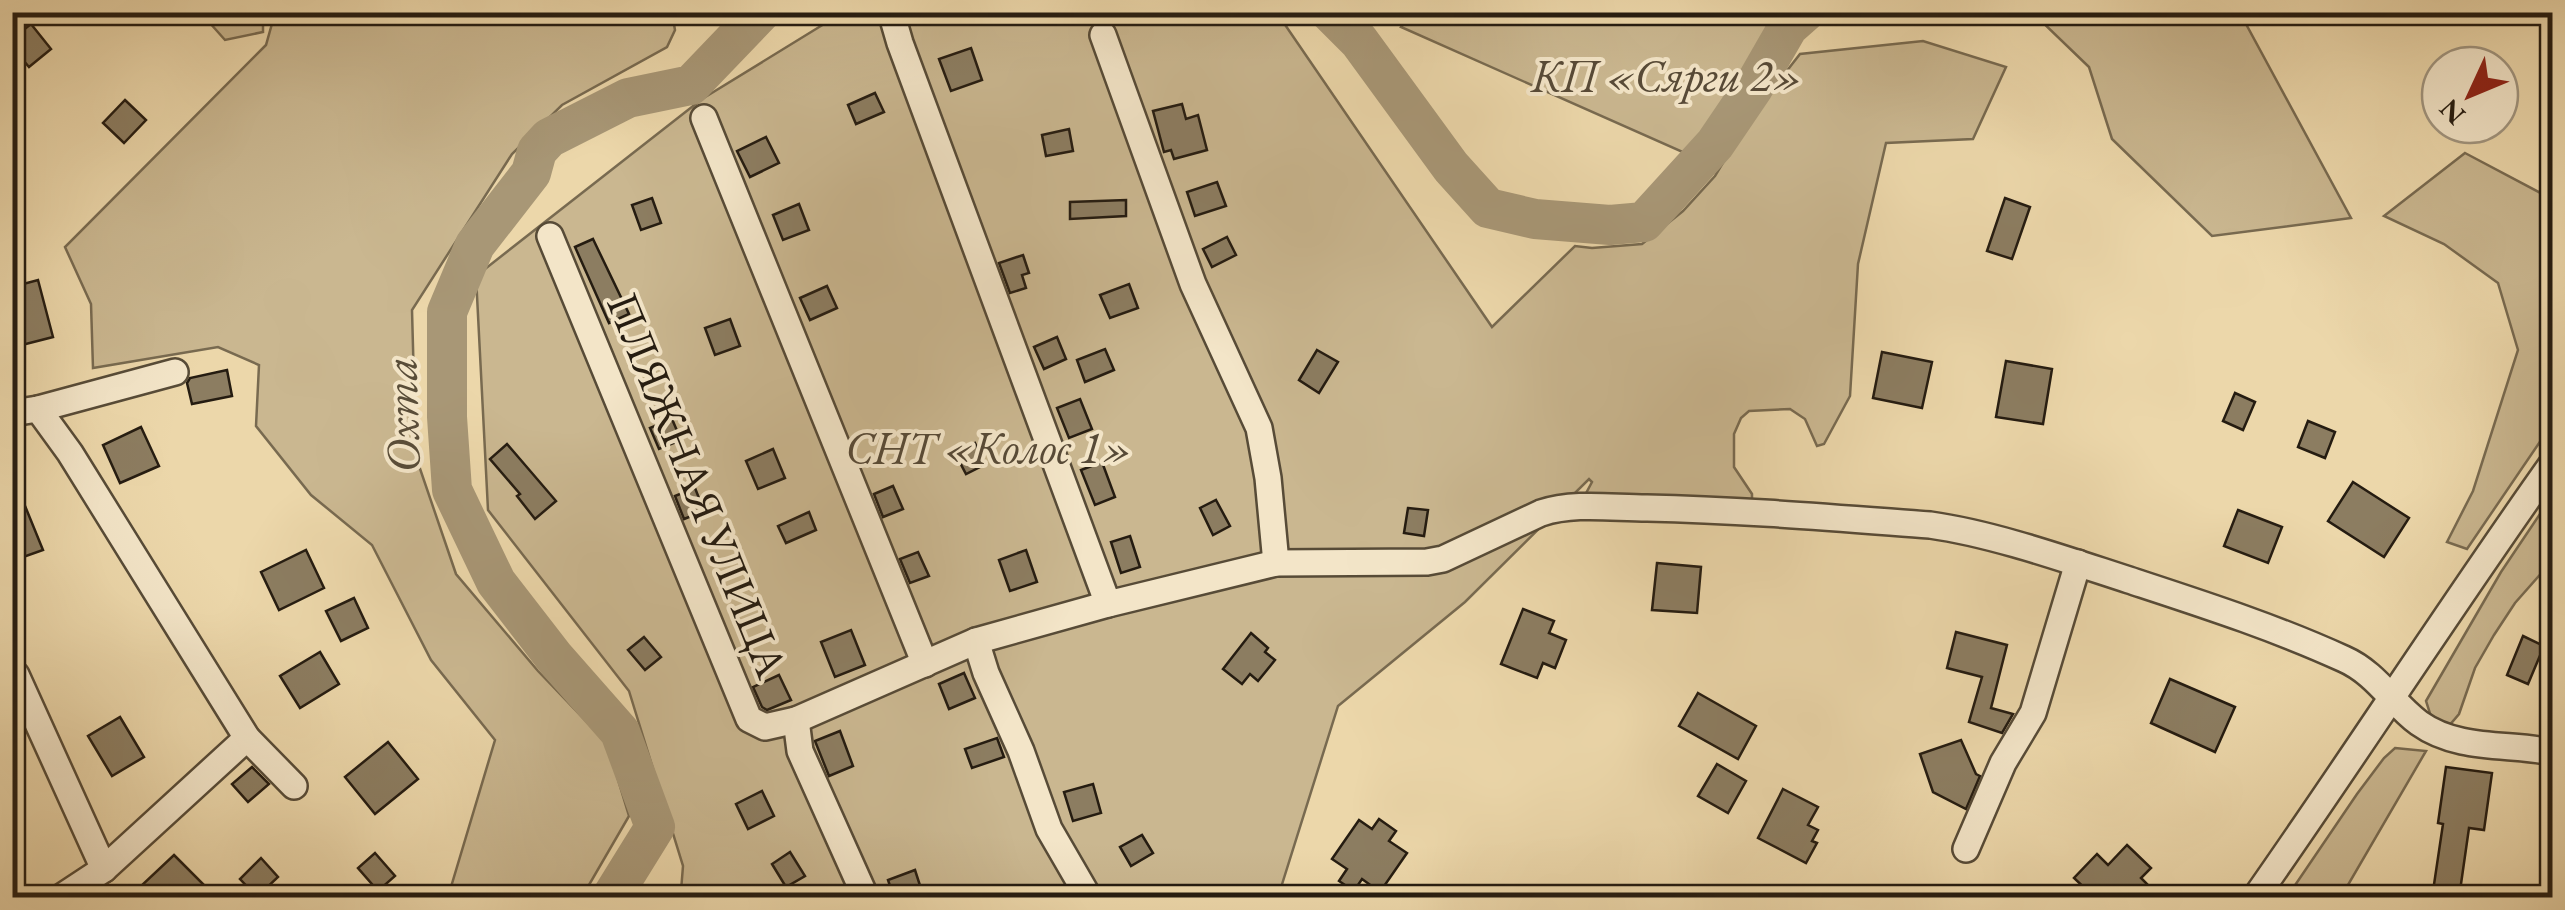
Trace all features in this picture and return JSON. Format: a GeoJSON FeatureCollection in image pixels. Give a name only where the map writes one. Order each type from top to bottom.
{"type":"FeatureCollection","features":[{"type":"Feature","properties":{"kind":"street"},"geometry":{"type":"LineString","coordinates":[[891,12],[1108,604]]}},
{"type":"Feature","properties":{"kind":"street"},"geometry":{"type":"LineString","coordinates":[[1103,35],[1194,284],[1259,428],[1276,563]]}},
{"type":"Feature","properties":{"kind":"street"},"geometry":{"type":"LineString","coordinates":[[704,118],[925,664]]}},
{"type":"Feature","properties":{"kind":"street","name":"ПЛЯЖНАЯ УЛИЦА"},"geometry":{"type":"LineString","coordinates":[[550,236],[749,719],[765,727],[796,720]]}},
{"type":"Feature","properties":{"kind":"street"},"geometry":{"type":"LineString","coordinates":[[25,411],[175,372]]}},
{"type":"Feature","properties":{"kind":"street"},"geometry":{"type":"LineString","coordinates":[[25,411],[70,453],[246,738],[294,786]]}},
{"type":"Feature","properties":{"kind":"street"},"geometry":{"type":"LineString","coordinates":[[2255,898],[2552,464]]}},
{"type":"Feature","properties":{"kind":"street"},"geometry":{"type":"LineString","coordinates":[[866,898],[800,751],[796,720],[976,642],[1108,604],[1276,563],[1443,559],[1558,508],[1698,510],[1957,529],[2078,563],[2270,627],[2350,661],[2418,723],[2440,735],[2464,742],[2552,752]]}},
{"type":"Feature","properties":{"kind":"street"},"geometry":{"type":"LineString","coordinates":[[1966,849],[2003,763],[2033,713],[2078,563]]}},
{"type":"Feature","properties":{"kind":"street"},"geometry":{"type":"LineString","coordinates":[[976,642],[1049,829],[1089,898]]}},
{"type":"Feature","properties":{"kind":"street"},"geometry":{"type":"LineString","coordinates":[[16,676],[104,868]]}},
{"type":"Feature","properties":{"kind":"street"},"geometry":{"type":"LineString","coordinates":[[60,898],[104,868],[246,738]]}},
{"type":"Feature","properties":{"kind":"green space","name":"КП «Сярги 2»"},"geometry":{"type":"Polygon","coordinates":[[[1413,12],[1794,13],[1687,154],[1401,27],[1413,12]]]}},
{"type":"Feature","properties":{"kind":"green space"},"geometry":{"type":"Polygon","coordinates":[[[201,13],[263,13],[263,32],[225,40],[201,13]]]}},
{"type":"Feature","properties":{"kind":"green space"},"geometry":{"type":"Polygon","coordinates":[[[275,13],[672,13],[675,30],[667,47],[562,105],[512,154],[412,310],[416,457],[456,574],[538,671],[607,743],[629,816],[582,897],[448,897],[495,740],[431,660],[372,545],[311,495],[256,426],[259,365],[218,347],[93,368],[91,304],[65,247],[266,45],[275,13]]]}},
{"type":"Feature","properties":{"kind":"green space","name":"СНТ «Колос 1»"},"geometry":{"type":"Polygon","coordinates":[[[842,13],[1277,13],[1492,327],[1575,246],[1642,244],[1683,211],[1715,176],[1750,118],[1800,54],[1923,41],[2006,67],[1973,139],[1886,143],[1858,264],[1850,396],[1824,444],[1817,446],[1805,419],[1790,409],[1749,411],[1734,434],[1734,467],[1752,494],[1752,501],[1584,497],[1592,482],[1589,479],[1465,602],[1338,706],[1278,897],[674,897],[681,891],[683,866],[629,691],[488,510],[476,276],[702,99],[842,13]]]}},
{"type":"Feature","properties":{"kind":"green space"},"geometry":{"type":"Polygon","coordinates":[[[2040,13],[2240,13],[2351,218],[2212,236],[2112,139],[2089,67],[2038,18],[2040,13]]]}},
{"type":"Feature","properties":{"kind":"green space"},"geometry":{"type":"Polygon","coordinates":[[[2465,153],[2552,199],[2552,424],[2467,549],[2447,542],[2473,491],[2518,350],[2498,283],[2444,244],[2384,216],[2465,153]]]}},
{"type":"Feature","properties":{"kind":"green space"},"geometry":{"type":"Polygon","coordinates":[[[2552,496],[2552,561],[2515,603],[2494,635],[2475,668],[2459,714],[2442,734],[2433,723],[2426,701],[2501,572],[2552,496]]]}},
{"type":"Feature","properties":{"kind":"green space"},"geometry":{"type":"Polygon","coordinates":[[[2395,748],[2426,751],[2341,897],[2287,897],[2357,794],[2395,748]]]}},
{"type":"Feature","properties":{"kind":"building"},"geometry":{"type":"Polygon","coordinates":[[[31,24],[51,49],[29,67],[12,47],[12,39],[31,24]]]}},
{"type":"Feature","properties":{"kind":"building"},"geometry":{"type":"Polygon","coordinates":[[[971,48],[982,80],[951,91],[939,59],[971,48]]]}},
{"type":"Feature","properties":{"kind":"building"},"geometry":{"type":"Polygon","coordinates":[[[875,93],[884,112],[856,124],[848,105],[875,93]]]}},
{"type":"Feature","properties":{"kind":"building"},"geometry":{"type":"Polygon","coordinates":[[[125,100],[146,120],[124,143],[103,123],[125,100]]]}},
{"type":"Feature","properties":{"kind":"building"},"geometry":{"type":"Polygon","coordinates":[[[1182,104],[1186,119],[1198,115],[1207,150],[1174,159],[1171,150],[1164,152],[1153,111],[1182,104]]]}},
{"type":"Feature","properties":{"kind":"building"},"geometry":{"type":"Polygon","coordinates":[[[1069,129],[1073,151],[1046,156],[1042,135],[1069,129]]]}},
{"type":"Feature","properties":{"kind":"building"},"geometry":{"type":"Polygon","coordinates":[[[766,137],[779,163],[750,177],[737,151],[766,137]]]}},
{"type":"Feature","properties":{"kind":"building"},"geometry":{"type":"Polygon","coordinates":[[[1217,182],[1226,206],[1195,216],[1187,192],[1217,182]]]}},
{"type":"Feature","properties":{"kind":"building"},"geometry":{"type":"Polygon","coordinates":[[[652,198],[661,223],[641,230],[632,205],[652,198]]]}},
{"type":"Feature","properties":{"kind":"building"},"geometry":{"type":"Polygon","coordinates":[[[2005,198],[2030,207],[2012,259],[1987,251],[2005,198]]]}},
{"type":"Feature","properties":{"kind":"building"},"geometry":{"type":"Polygon","coordinates":[[[1126,200],[1126,216],[1070,219],[1070,202],[1126,200]]]}},
{"type":"Feature","properties":{"kind":"building"},"geometry":{"type":"Polygon","coordinates":[[[799,204],[809,230],[783,240],[773,215],[799,204]]]}},
{"type":"Feature","properties":{"kind":"building"},"geometry":{"type":"Polygon","coordinates":[[[1227,237],[1236,255],[1212,267],[1203,249],[1227,237]]]}},
{"type":"Feature","properties":{"kind":"building"},"geometry":{"type":"Polygon","coordinates":[[[593,239],[629,314],[609,323],[575,247],[593,239]]]}},
{"type":"Feature","properties":{"kind":"building"},"geometry":{"type":"Polygon","coordinates":[[[1023,255],[1029,273],[1022,275],[1026,288],[1010,293],[999,263],[1023,255]]]}},
{"type":"Feature","properties":{"kind":"building"},"geometry":{"type":"Polygon","coordinates":[[[38,280],[53,337],[18,346],[12,325],[12,287],[38,280]]]}},
{"type":"Feature","properties":{"kind":"building"},"geometry":{"type":"Polygon","coordinates":[[[1129,284],[1138,308],[1110,318],[1100,295],[1129,284]]]}},
{"type":"Feature","properties":{"kind":"building"},"geometry":{"type":"Polygon","coordinates":[[[827,286],[837,308],[810,320],[800,298],[827,286]]]}},
{"type":"Feature","properties":{"kind":"building"},"geometry":{"type":"Polygon","coordinates":[[[730,319],[740,346],[715,355],[705,328],[730,319]]]}},
{"type":"Feature","properties":{"kind":"building"},"geometry":{"type":"Polygon","coordinates":[[[1057,337],[1066,359],[1044,369],[1034,347],[1057,337]]]}},
{"type":"Feature","properties":{"kind":"building"},"geometry":{"type":"Polygon","coordinates":[[[1105,349],[1114,370],[1085,382],[1077,360],[1105,349]]]}},
{"type":"Feature","properties":{"kind":"building"},"geometry":{"type":"Polygon","coordinates":[[[1317,350],[1338,362],[1319,393],[1299,380],[1317,350]]]}},
{"type":"Feature","properties":{"kind":"building"},"geometry":{"type":"Polygon","coordinates":[[[1882,352],[1932,362],[1922,408],[1873,398],[1882,352]]]}},
{"type":"Feature","properties":{"kind":"building"},"geometry":{"type":"Polygon","coordinates":[[[2006,361],[2052,369],[2043,424],[1996,417],[2006,361]]]}},
{"type":"Feature","properties":{"kind":"building"},"geometry":{"type":"Polygon","coordinates":[[[227,370],[232,396],[192,404],[187,383],[190,378],[227,370]]]}},
{"type":"Feature","properties":{"kind":"building"},"geometry":{"type":"Polygon","coordinates":[[[2235,393],[2255,402],[2243,430],[2223,421],[2235,393]]]}},
{"type":"Feature","properties":{"kind":"building"},"geometry":{"type":"Polygon","coordinates":[[[1080,399],[1092,429],[1069,438],[1057,408],[1080,399]]]}},
{"type":"Feature","properties":{"kind":"building"},"geometry":{"type":"Polygon","coordinates":[[[672,419],[681,440],[659,449],[650,428],[672,419]]]}},
{"type":"Feature","properties":{"kind":"building"},"geometry":{"type":"Polygon","coordinates":[[[2308,421],[2335,432],[2325,458],[2298,447],[2308,421]]]}},
{"type":"Feature","properties":{"kind":"building"},"geometry":{"type":"Polygon","coordinates":[[[141,427],[159,466],[120,483],[103,445],[141,427]]]}},
{"type":"Feature","properties":{"kind":"building"},"geometry":{"type":"Polygon","coordinates":[[[975,443],[986,464],[966,474],[955,453],[975,443]]]}},
{"type":"Feature","properties":{"kind":"building"},"geometry":{"type":"Polygon","coordinates":[[[507,444],[556,501],[535,519],[490,459],[507,444]]]}},
{"type":"Feature","properties":{"kind":"building"},"geometry":{"type":"Polygon","coordinates":[[[773,449],[785,478],[758,489],[746,461],[773,449]]]}},
{"type":"Feature","properties":{"kind":"building"},"geometry":{"type":"Polygon","coordinates":[[[1102,462],[1115,497],[1095,505],[1081,470],[1102,462]]]}},
{"type":"Feature","properties":{"kind":"building"},"geometry":{"type":"Polygon","coordinates":[[[12,474],[43,550],[12,561],[12,474]]]}},
{"type":"Feature","properties":{"kind":"building"},"geometry":{"type":"Polygon","coordinates":[[[2353,482],[2409,518],[2384,557],[2328,521],[2353,482]]]}},
{"type":"Feature","properties":{"kind":"building"},"geometry":{"type":"Polygon","coordinates":[[[893,486],[903,509],[883,517],[874,494],[893,486]]]}},
{"type":"Feature","properties":{"kind":"building"},"geometry":{"type":"Polygon","coordinates":[[[695,488],[704,511],[684,519],[675,496],[695,488]]]}},
{"type":"Feature","properties":{"kind":"building"},"geometry":{"type":"Polygon","coordinates":[[[1216,500],[1230,526],[1213,535],[1200,508],[1216,500]]]}},
{"type":"Feature","properties":{"kind":"building"},"geometry":{"type":"Polygon","coordinates":[[[1408,508],[1428,510],[1424,536],[1404,533],[1408,508]]]}},
{"type":"Feature","properties":{"kind":"building"},"geometry":{"type":"Polygon","coordinates":[[[2238,510],[2282,527],[2268,563],[2224,546],[2238,510]]]}},
{"type":"Feature","properties":{"kind":"building"},"geometry":{"type":"Polygon","coordinates":[[[809,512],[816,530],[786,543],[778,526],[809,512]]]}},
{"type":"Feature","properties":{"kind":"building"},"geometry":{"type":"Polygon","coordinates":[[[1130,536],[1140,567],[1121,573],[1111,542],[1130,536]]]}},
{"type":"Feature","properties":{"kind":"building"},"geometry":{"type":"Polygon","coordinates":[[[306,550],[324,588],[279,610],[261,572],[306,550]]]}},
{"type":"Feature","properties":{"kind":"building"},"geometry":{"type":"Polygon","coordinates":[[[1026,550],[1037,582],[1010,591],[999,560],[1026,550]]]}},
{"type":"Feature","properties":{"kind":"building"},"geometry":{"type":"Polygon","coordinates":[[[918,552],[929,576],[910,583],[900,559],[918,552]]]}},
{"type":"Feature","properties":{"kind":"building"},"geometry":{"type":"Polygon","coordinates":[[[1657,563],[1701,567],[1697,613],[1652,610],[1657,563]]]}},
{"type":"Feature","properties":{"kind":"building"},"geometry":{"type":"Polygon","coordinates":[[[354,598],[368,628],[341,641],[326,611],[354,598]]]}},
{"type":"Feature","properties":{"kind":"building"},"geometry":{"type":"Polygon","coordinates":[[[1523,609],[1554,621],[1549,633],[1566,640],[1555,668],[1543,663],[1537,678],[1501,664],[1523,609]]]}},
{"type":"Feature","properties":{"kind":"building"},"geometry":{"type":"Polygon","coordinates":[[[851,630],[865,665],[835,677],[821,642],[851,630]]]}},
{"type":"Feature","properties":{"kind":"building"},"geometry":{"type":"Polygon","coordinates":[[[1956,632],[2007,645],[1991,708],[2013,714],[2002,733],[1969,722],[1982,677],[1947,668],[1956,632]]]}},
{"type":"Feature","properties":{"kind":"building"},"geometry":{"type":"Polygon","coordinates":[[[1251,633],[1275,660],[1258,681],[1250,674],[1242,684],[1223,669],[1251,633]]]}},
{"type":"Feature","properties":{"kind":"building"},"geometry":{"type":"Polygon","coordinates":[[[2523,636],[2544,646],[2528,684],[2507,675],[2523,636]]]}},
{"type":"Feature","properties":{"kind":"building"},"geometry":{"type":"Polygon","coordinates":[[[644,637],[661,657],[645,670],[628,650],[644,637]]]}},
{"type":"Feature","properties":{"kind":"building"},"geometry":{"type":"Polygon","coordinates":[[[320,652],[339,684],[300,708],[280,676],[320,652]]]}},
{"type":"Feature","properties":{"kind":"building"},"geometry":{"type":"Polygon","coordinates":[[[964,673],[975,698],[949,709],[939,684],[964,673]]]}},
{"type":"Feature","properties":{"kind":"building"},"geometry":{"type":"Polygon","coordinates":[[[779,675],[791,700],[767,710],[753,687],[779,675]]]}},
{"type":"Feature","properties":{"kind":"building"},"geometry":{"type":"Polygon","coordinates":[[[2170,679],[2235,707],[2215,752],[2151,723],[2170,679]]]}},
{"type":"Feature","properties":{"kind":"building"},"geometry":{"type":"Polygon","coordinates":[[[1698,693],[1756,726],[1738,759],[1679,726],[1698,693]]]}},
{"type":"Feature","properties":{"kind":"building"},"geometry":{"type":"Polygon","coordinates":[[[120,717],[144,757],[112,776],[88,736],[120,717]]]}},
{"type":"Feature","properties":{"kind":"building"},"geometry":{"type":"Polygon","coordinates":[[[840,731],[853,766],[829,776],[815,741],[840,731]]]}},
{"type":"Feature","properties":{"kind":"building"},"geometry":{"type":"Polygon","coordinates":[[[997,738],[1004,757],[972,768],[965,749],[997,738]]]}},
{"type":"Feature","properties":{"kind":"building"},"geometry":{"type":"Polygon","coordinates":[[[1961,740],[1980,776],[1966,809],[1933,792],[1920,754],[1961,740]]]}},
{"type":"Feature","properties":{"kind":"building"},"geometry":{"type":"Polygon","coordinates":[[[388,742],[418,779],[375,814],[345,777],[388,742]]]}},
{"type":"Feature","properties":{"kind":"building"},"geometry":{"type":"Polygon","coordinates":[[[1717,764],[1746,781],[1728,813],[1698,796],[1717,764]]]}},
{"type":"Feature","properties":{"kind":"building"},"geometry":{"type":"Polygon","coordinates":[[[252,767],[269,784],[248,802],[232,784],[252,767]]]}},
{"type":"Feature","properties":{"kind":"building"},"geometry":{"type":"Polygon","coordinates":[[[2446,767],[2492,773],[2484,830],[2469,828],[2459,898],[2432,898],[2443,824],[2438,823],[2446,767]]]}},
{"type":"Feature","properties":{"kind":"building"},"geometry":{"type":"Polygon","coordinates":[[[1093,784],[1101,813],[1073,821],[1064,792],[1093,784]]]}},
{"type":"Feature","properties":{"kind":"building"},"geometry":{"type":"Polygon","coordinates":[[[1783,789],[1818,807],[1808,825],[1818,830],[1812,841],[1817,843],[1806,863],[1758,838],[1783,789]]]}},
{"type":"Feature","properties":{"kind":"building"},"geometry":{"type":"Polygon","coordinates":[[[762,791],[774,816],[748,829],[736,804],[762,791]]]}},
{"type":"Feature","properties":{"kind":"building"},"geometry":{"type":"Polygon","coordinates":[[[1379,819],[1396,831],[1389,841],[1407,853],[1380,892],[1362,879],[1354,891],[1339,881],[1347,869],[1332,859],[1359,820],[1372,829],[1379,819]]]}},
{"type":"Feature","properties":{"kind":"building"},"geometry":{"type":"Polygon","coordinates":[[[1142,835],[1153,853],[1131,866],[1120,847],[1142,835]]]}},
{"type":"Feature","properties":{"kind":"building"},"geometry":{"type":"Polygon","coordinates":[[[2127,845],[2151,868],[2141,878],[2148,885],[2136,898],[2095,898],[2074,878],[2097,854],[2108,865],[2127,845]]]}},
{"type":"Feature","properties":{"kind":"building"},"geometry":{"type":"Polygon","coordinates":[[[790,852],[805,876],[786,887],[772,864],[790,852]]]}},
{"type":"Feature","properties":{"kind":"building"},"geometry":{"type":"Polygon","coordinates":[[[375,853],[395,876],[378,891],[358,868],[375,853]]]}},
{"type":"Feature","properties":{"kind":"building"},"geometry":{"type":"Polygon","coordinates":[[[174,855],[203,884],[189,898],[152,898],[141,886],[174,855]]]}},
{"type":"Feature","properties":{"kind":"building"},"geometry":{"type":"Polygon","coordinates":[[[261,858],[278,877],[257,897],[240,879],[261,858]]]}},
{"type":"Feature","properties":{"kind":"building"},"geometry":{"type":"Polygon","coordinates":[[[915,870],[924,898],[894,898],[888,880],[915,870]]]}},
{"type":"Feature","properties":{"kind":"waterway","name":"Охта"},"geometry":{"type":"LineString","coordinates":[[611,898],[655,827],[620,732],[554,657],[496,582],[452,490],[447,312],[475,245],[531,173],[537,151],[549,138],[628,98],[691,85],[761,12]]}},
{"type":"Feature","properties":{"kind":"waterway","name":"Охта"},"geometry":{"type":"LineString","coordinates":[[1330,12],[1359,41],[1451,167],[1488,208],[1535,219],[1610,225],[1644,222],[1715,144],[1788,27],[1805,12]]}}]}
